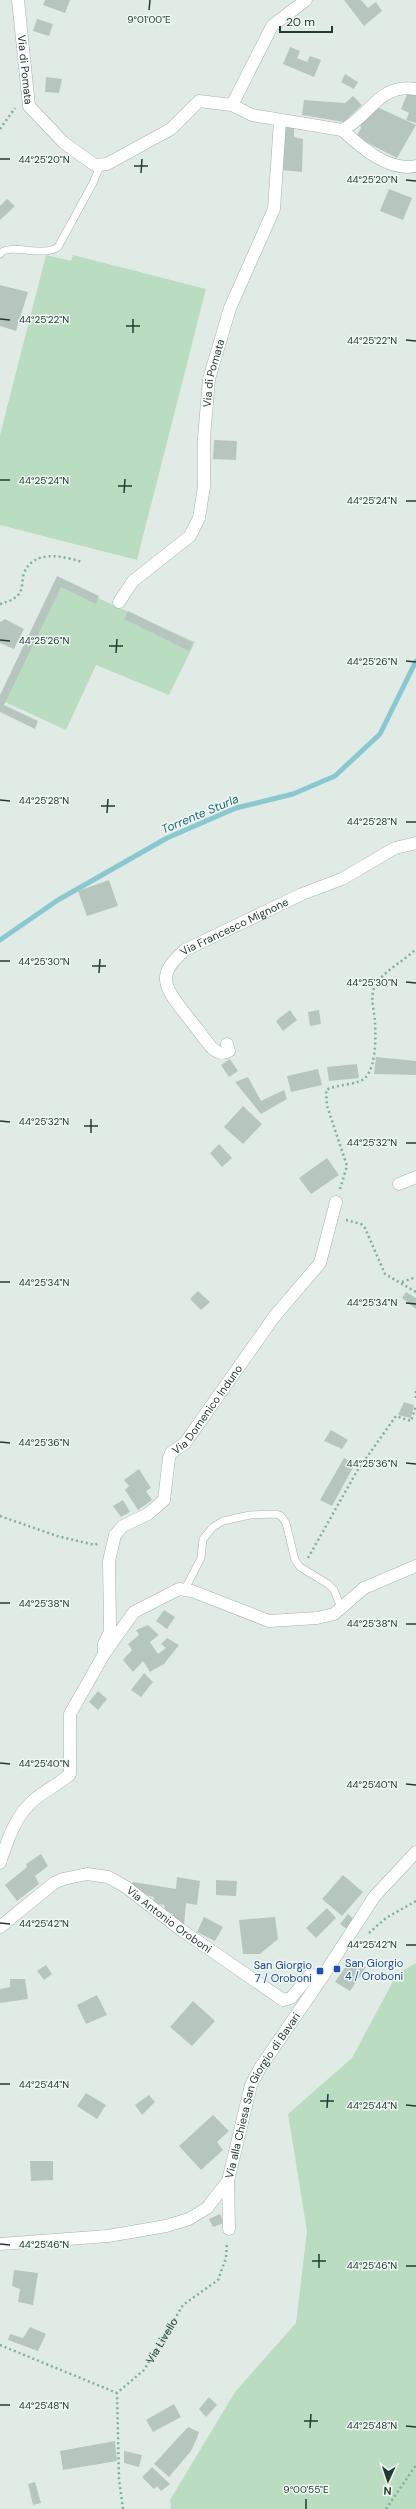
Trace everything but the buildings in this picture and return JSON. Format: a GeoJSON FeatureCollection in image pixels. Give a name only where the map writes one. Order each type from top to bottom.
{"type":"FeatureCollection","features":[{"type":"Feature","properties":{"kind":"street","name":"Via di Pomata"},"geometry":{"type":"LineString","coordinates":[[18,0],[19,26],[26,64],[26,95],[31,111],[64,143],[86,160],[100,166]]}},
{"type":"Feature","properties":{"kind":"street"},"geometry":{"type":"LineString","coordinates":[[232,105],[272,26],[306,0]]}},
{"type":"Feature","properties":{"kind":"street"},"geometry":{"type":"LineString","coordinates":[[342,130],[360,119],[370,106],[384,94],[408,88],[416,89]]}},
{"type":"Feature","properties":{"kind":"street"},"geometry":{"type":"LineString","coordinates":[[100,166],[170,129],[199,102],[232,105],[252,115],[280,121],[342,130],[368,152],[398,166],[416,166]]}},
{"type":"Feature","properties":{"kind":"street","name":"Via di Pomata"},"geometry":{"type":"LineString","coordinates":[[119,602],[133,581],[190,536],[199,518],[204,487],[204,438],[209,379],[230,308],[274,209],[280,121]]}},
{"type":"Feature","properties":{"kind":"street","name":"Via Francesco Mignone"},"geometry":{"type":"LineString","coordinates":[[227,1044],[228,1051],[225,1053],[218,1053],[212,1048],[170,994],[165,978],[170,965],[185,950],[302,894],[342,879],[395,848],[416,843]]}},
{"type":"Feature","properties":{"kind":"street"},"geometry":{"type":"LineString","coordinates":[[399,1184],[416,1177]]}},
{"type":"Feature","properties":{"kind":"street","name":"Via Domenico Induno"},"geometry":{"type":"LineString","coordinates":[[0,1863],[5,1846],[24,1810],[33,1800],[70,1774],[70,1714],[104,1654],[104,1644],[110,1632],[109,1561],[115,1535],[123,1526],[148,1514],[164,1500],[168,1464],[171,1453],[189,1437],[274,1317],[322,1259],[336,1202]]}},
{"type":"Feature","properties":{"kind":"street"},"geometry":{"type":"LineString","coordinates":[[104,1654],[134,1612],[179,1589],[185,1589],[269,1621],[327,1617],[341,1608],[364,1588],[416,1566]]}},
{"type":"Feature","properties":{"kind":"street","name":"Via alla Chiesa San Giorgio di Bavari"},"geometry":{"type":"LineString","coordinates":[[0,2244],[108,2236],[166,2226],[200,2214],[214,2202],[228,2181],[251,2086],[260,2068],[323,1976],[374,1897],[416,1852]]}},
{"type":"Feature","properties":{"kind":"street","name":"Via Antonio Oroboni"},"geometry":{"type":"LineString","coordinates":[[3,1923],[54,1883],[63,1879],[87,1874],[108,1877],[126,1887],[180,1929],[283,2000],[291,1998],[310,1975],[323,1976]]}},
{"type":"Feature","properties":{"kind":"street"},"geometry":{"type":"LineString","coordinates":[[228,2181],[229,2229]]}},
{"type":"Feature","properties":{"kind":"lane"},"geometry":{"type":"LineString","coordinates":[[0,254],[8,250],[48,252],[58,247],[93,183],[100,166]]}},
{"type":"Feature","properties":{"kind":"lane"},"geometry":{"type":"LineString","coordinates":[[185,1589],[200,1558],[203,1539],[208,1532],[223,1521],[250,1514],[276,1514],[281,1516],[286,1523],[295,1560],[303,1570],[328,1584],[334,1590],[341,1608]]}},
{"type":"Feature","properties":{"kind":"path"},"geometry":{"type":"LineString","coordinates":[[0,129],[26,95]]}},
{"type":"Feature","properties":{"kind":"path"},"geometry":{"type":"LineString","coordinates":[[0,604],[13,599],[20,593],[24,573],[37,559],[55,555],[82,562]]}},
{"type":"Feature","properties":{"kind":"path"},"geometry":{"type":"LineString","coordinates":[[336,1202],[347,1166],[327,1106],[326,1090],[338,1084],[361,1081],[366,1078],[370,1072],[374,1050],[375,1023],[372,996],[374,986],[416,949]]}},
{"type":"Feature","properties":{"kind":"path"},"geometry":{"type":"LineString","coordinates":[[332,1217],[361,1224],[365,1228],[382,1270],[387,1277],[401,1282],[416,1292]]}},
{"type":"Feature","properties":{"kind":"path"},"geometry":{"type":"LineString","coordinates":[[401,1282],[416,1277]]}},
{"type":"Feature","properties":{"kind":"path"},"geometry":{"type":"LineString","coordinates":[[416,1391],[416,1399]]}},
{"type":"Feature","properties":{"kind":"path"},"geometry":{"type":"LineString","coordinates":[[303,1570],[318,1539],[335,1513],[357,1471],[379,1439],[396,1416],[411,1421],[416,1406]]}},
{"type":"Feature","properties":{"kind":"path"},"geometry":{"type":"LineString","coordinates":[[0,1516],[95,1545],[100,1541]]}},
{"type":"Feature","properties":{"kind":"path"},"geometry":{"type":"LineString","coordinates":[[363,1938],[386,1918],[416,1901]]}},
{"type":"Feature","properties":{"kind":"path","name":"Via Livello"},"geometry":{"type":"LineString","coordinates":[[117,2393],[144,2370],[183,2305],[218,2280],[226,2258],[229,2229]]}},
{"type":"Feature","properties":{"kind":"path"},"geometry":{"type":"LineString","coordinates":[[0,2345],[117,2393],[119,2479],[123,2509]]}},
{"type":"Feature","properties":{"kind":"path"},"geometry":{"type":"LineString","coordinates":[[386,2509],[416,2465]]}},
{"type":"Feature","properties":{"kind":"green space"},"geometry":{"type":"Polygon","coordinates":[[[46,255],[71,261],[73,255],[206,289],[137,560],[0,525],[0,435],[46,255]]]}},
{"type":"Feature","properties":{"kind":"green space"},"geometry":{"type":"Polygon","coordinates":[[[58,580],[195,642],[169,695],[96,665],[66,730],[5,702],[58,580]]]}},
{"type":"Feature","properties":{"kind":"green space"},"geometry":{"type":"Polygon","coordinates":[[[416,1963],[416,2509],[171,2509],[170,2500],[235,2392],[296,2323],[307,2231],[288,2114],[352,2058],[397,1974],[416,1963]]]}},
{"type":"Feature","properties":{"kind":"waterway","name":"Torrente Sturla"},"geometry":{"type":"LineString","coordinates":[[0,940],[58,900],[167,838],[236,808],[293,794],[335,776],[380,734],[416,661]]}},
{"type":"Feature","properties":{"kind":"place","name":"San Giorgio 4 / Oroboni"},"geometry":{"type":"Point","coordinates":[337,1969]}},
{"type":"Feature","properties":{"kind":"place","name":"San Giorgio 7 / Oroboni"},"geometry":{"type":"Point","coordinates":[320,1971]}}]}
